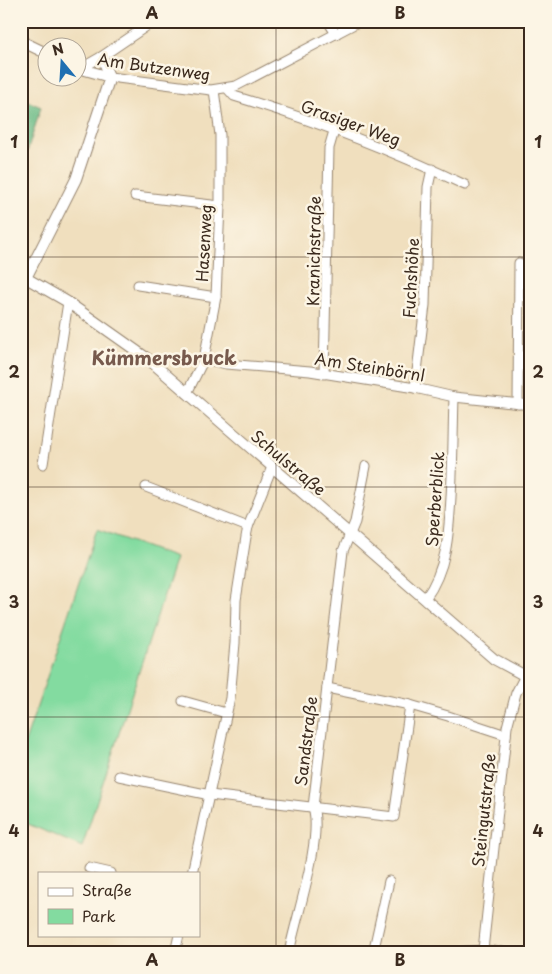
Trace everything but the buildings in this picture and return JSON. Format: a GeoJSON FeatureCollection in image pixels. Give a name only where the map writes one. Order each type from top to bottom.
{"type":"FeatureCollection","features":[{"type":"Feature","properties":{"kind":"street"},"geometry":{"type":"LineString","coordinates":[[88,64],[154,21]]}},
{"type":"Feature","properties":{"kind":"street"},"geometry":{"type":"LineString","coordinates":[[328,21],[336,34]]}},
{"type":"Feature","properties":{"kind":"street","name":"Am Butzenweg"},"geometry":{"type":"LineString","coordinates":[[88,71],[110,77],[173,86],[214,90],[227,88],[236,86],[360,21]]}},
{"type":"Feature","properties":{"kind":"street"},"geometry":{"type":"LineString","coordinates":[[21,42],[38,50]]}},
{"type":"Feature","properties":{"kind":"street"},"geometry":{"type":"LineString","coordinates":[[23,278],[76,179],[110,77],[101,57]]}},
{"type":"Feature","properties":{"kind":"street","name":"Grasiger Weg"},"geometry":{"type":"LineString","coordinates":[[227,88],[234,96],[334,131],[432,169],[465,185]]}},
{"type":"Feature","properties":{"kind":"street","name":"Hasenweg"},"geometry":{"type":"LineString","coordinates":[[187,393],[204,359],[216,297],[220,206],[220,135],[214,90]]}},
{"type":"Feature","properties":{"kind":"street","name":"Kranichstraße"},"geometry":{"type":"LineString","coordinates":[[324,374],[329,148],[334,131]]}},
{"type":"Feature","properties":{"kind":"street","name":"Fuchshöhe"},"geometry":{"type":"LineString","coordinates":[[415,388],[425,305],[428,187],[432,169]]}},
{"type":"Feature","properties":{"kind":"street"},"geometry":{"type":"LineString","coordinates":[[135,196],[220,206]]}},
{"type":"Feature","properties":{"kind":"street"},"geometry":{"type":"LineString","coordinates":[[518,404],[519,263]]}},
{"type":"Feature","properties":{"kind":"street","name":"Schulstraße"},"geometry":{"type":"LineString","coordinates":[[23,278],[68,302],[148,359],[494,659],[528,678]]}},
{"type":"Feature","properties":{"kind":"street"},"geometry":{"type":"LineString","coordinates":[[138,285],[216,297]]}},
{"type":"Feature","properties":{"kind":"street"},"geometry":{"type":"LineString","coordinates":[[43,464],[68,302]]}},
{"type":"Feature","properties":{"kind":"street","name":"Am Steinbörnl"},"geometry":{"type":"LineString","coordinates":[[204,359],[226,364],[324,374],[415,388],[454,397],[531,405]]}},
{"type":"Feature","properties":{"kind":"street","name":"Sperberblick"},"geometry":{"type":"LineString","coordinates":[[425,599],[438,576],[444,559],[447,541],[453,466],[454,397]]}},
{"type":"Feature","properties":{"kind":"street","name":"Sandstraße"},"geometry":{"type":"LineString","coordinates":[[289,953],[313,845],[315,815],[313,807],[343,551],[355,522],[366,466]]}},
{"type":"Feature","properties":{"kind":"street"},"geometry":{"type":"LineString","coordinates":[[192,872],[230,698],[235,643],[236,600],[248,527],[272,467]]}},
{"type":"Feature","properties":{"kind":"street"},"geometry":{"type":"LineString","coordinates":[[146,487],[248,527]]}},
{"type":"Feature","properties":{"kind":"street","name":"Steingutstraße"},"geometry":{"type":"LineString","coordinates":[[483,950],[506,735],[516,693],[528,678],[531,664]]}},
{"type":"Feature","properties":{"kind":"street"},"geometry":{"type":"LineString","coordinates":[[327,688],[410,705],[506,735]]}},
{"type":"Feature","properties":{"kind":"street"},"geometry":{"type":"LineString","coordinates":[[183,701],[226,713]]}},
{"type":"Feature","properties":{"kind":"street"},"geometry":{"type":"LineString","coordinates":[[119,776],[210,795],[394,817],[410,705]]}},
{"type":"Feature","properties":{"kind":"street"},"geometry":{"type":"LineString","coordinates":[[89,868],[107,872]]}},
{"type":"Feature","properties":{"kind":"street"},"geometry":{"type":"LineString","coordinates":[[373,953],[389,881]]}},
{"type":"Feature","properties":{"kind":"street"},"geometry":{"type":"LineString","coordinates":[[175,953],[179,936]]}},
{"type":"Feature","properties":{"kind":"street"},"geometry":{"type":"LineString","coordinates":[[438,953],[483,950],[512,953]]}},
{"type":"Feature","properties":{"kind":"green space"},"geometry":{"type":"Polygon","coordinates":[[[21,98],[41,107],[21,172],[21,98]]]}},
{"type":"Feature","properties":{"kind":"green space"},"geometry":{"type":"Polygon","coordinates":[[[97,529],[176,558],[82,847],[21,821],[21,754],[97,529]]]}},
{"type":"Feature","properties":{"kind":"district","name":"Kümmersbruck"},"geometry":{"type":"Point","coordinates":[164,357]}}]}
